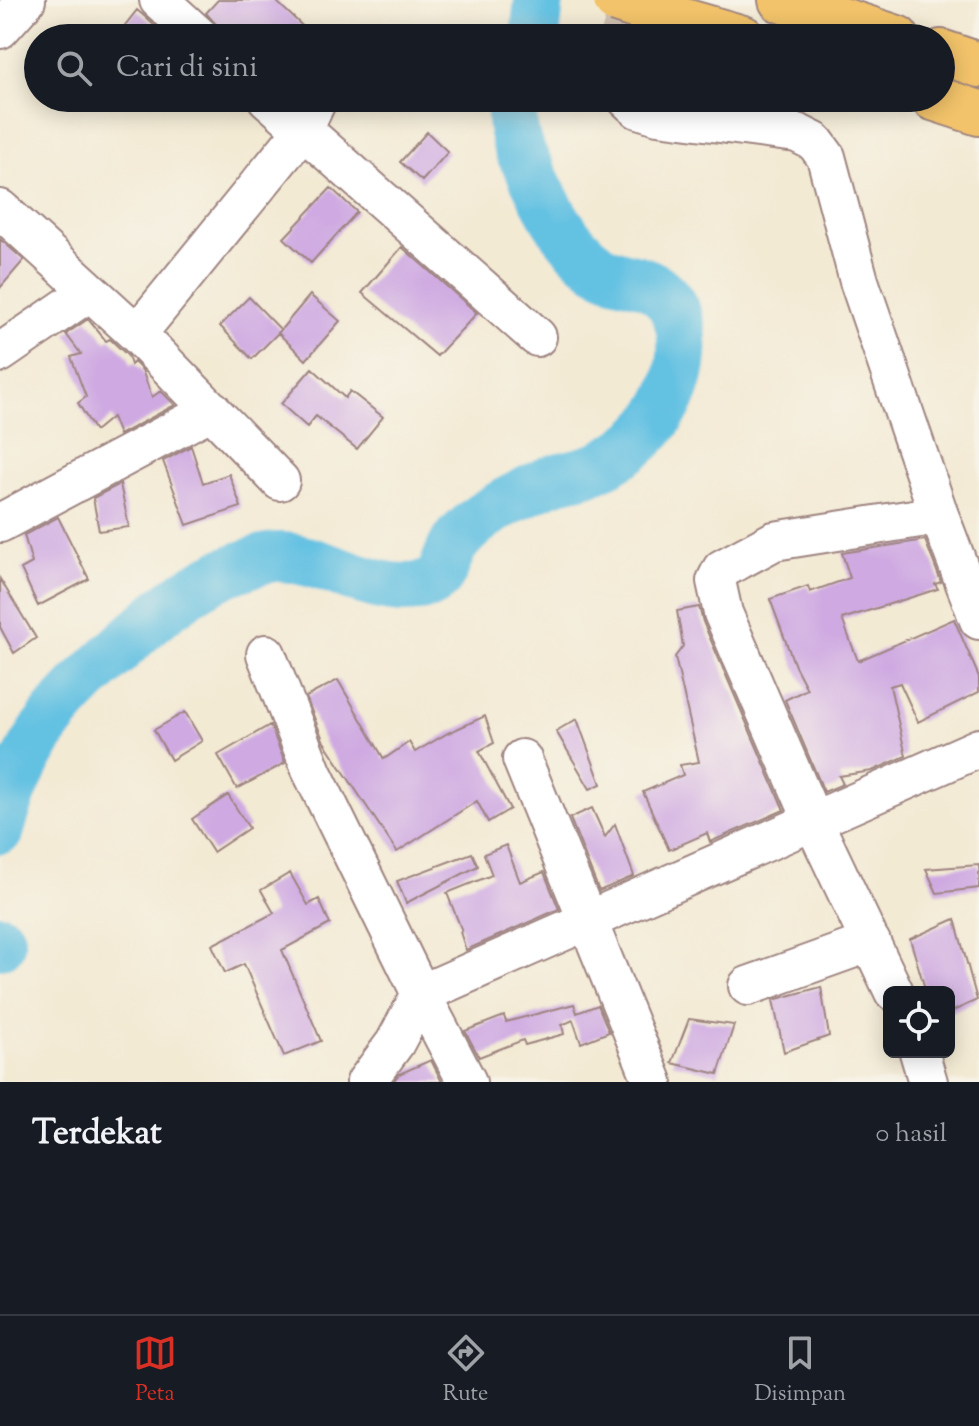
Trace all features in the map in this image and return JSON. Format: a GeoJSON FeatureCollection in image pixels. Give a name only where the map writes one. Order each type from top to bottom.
{"type":"FeatureCollection","features":[{"type":"Feature","properties":{"kind":"highway"},"geometry":{"type":"LineString","coordinates":[[781,0],[854,24]]}},
{"type":"Feature","properties":{"kind":"highway"},"geometry":{"type":"LineString","coordinates":[[634,6],[695,24]]}},
{"type":"Feature","properties":{"kind":"highway"},"geometry":{"type":"LineString","coordinates":[[955,57],[979,65]]}},
{"type":"Feature","properties":{"kind":"highway"},"geometry":{"type":"LineString","coordinates":[[955,105],[979,113]]}},
{"type":"Feature","properties":{"kind":"street"},"geometry":{"type":"LineString","coordinates":[[0,29],[26,0]]}},
{"type":"Feature","properties":{"kind":"street"},"geometry":{"type":"LineString","coordinates":[[159,0],[186,24]]}},
{"type":"Feature","properties":{"kind":"street"},"geometry":{"type":"LineString","coordinates":[[648,112],[797,133],[815,142],[826,157],[859,281],[939,515],[979,620]]}},
{"type":"Feature","properties":{"kind":"street"},"geometry":{"type":"LineString","coordinates":[[137,334],[310,114],[537,337]]}},
{"type":"Feature","properties":{"kind":"street"},"geometry":{"type":"LineString","coordinates":[[0,209],[137,334],[280,481]]}},
{"type":"Feature","properties":{"kind":"street"},"geometry":{"type":"LineString","coordinates":[[0,353],[89,292]]}},
{"type":"Feature","properties":{"kind":"street"},"geometry":{"type":"LineString","coordinates":[[0,523],[212,410]]}},
{"type":"Feature","properties":{"kind":"street"},"geometry":{"type":"LineString","coordinates":[[891,986],[813,821],[723,613],[716,581],[722,569],[774,541],[939,515]]}},
{"type":"Feature","properties":{"kind":"street"},"geometry":{"type":"LineString","coordinates":[[266,654],[312,772],[467,1082]]}},
{"type":"Feature","properties":{"kind":"street"},"geometry":{"type":"LineString","coordinates":[[366,1082],[395,1043],[421,994],[979,748]]}},
{"type":"Feature","properties":{"kind":"street"},"geometry":{"type":"LineString","coordinates":[[522,759],[653,1082]]}},
{"type":"Feature","properties":{"kind":"street"},"geometry":{"type":"LineString","coordinates":[[748,986],[871,942]]}},
{"type":"Feature","properties":{"kind":"street"},"geometry":{"type":"LineString","coordinates":[[921,1058],[928,1082]]}},
{"type":"Feature","properties":{"kind":"building"},"geometry":{"type":"Polygon","coordinates":[[[218,0],[275,0],[300,24],[216,24],[206,13],[218,0]]]}},
{"type":"Feature","properties":{"kind":"building"},"geometry":{"type":"Polygon","coordinates":[[[137,10],[153,24],[126,24],[137,10]]]}},
{"type":"Feature","properties":{"kind":"building"},"geometry":{"type":"Polygon","coordinates":[[[427,132],[448,152],[422,181],[400,162],[427,132]]]}},
{"type":"Feature","properties":{"kind":"building"},"geometry":{"type":"Polygon","coordinates":[[[331,188],[357,212],[311,263],[284,238],[331,188]]]}},
{"type":"Feature","properties":{"kind":"building"},"geometry":{"type":"Polygon","coordinates":[[[0,239],[24,260],[0,288],[0,239]]]}},
{"type":"Feature","properties":{"kind":"building"},"geometry":{"type":"Polygon","coordinates":[[[402,247],[477,313],[437,356],[362,293],[402,247]]]}},
{"type":"Feature","properties":{"kind":"building"},"geometry":{"type":"Polygon","coordinates":[[[310,295],[340,321],[306,360],[278,333],[310,295]]]}},
{"type":"Feature","properties":{"kind":"building"},"geometry":{"type":"Polygon","coordinates":[[[249,297],[281,330],[252,359],[220,326],[249,297]]]}},
{"type":"Feature","properties":{"kind":"building"},"geometry":{"type":"Polygon","coordinates":[[[88,319],[106,341],[110,339],[128,356],[131,365],[134,362],[142,370],[152,397],[161,391],[175,405],[119,435],[112,417],[95,431],[78,403],[86,397],[71,357],[81,354],[66,334],[88,319]]]}},
{"type":"Feature","properties":{"kind":"building"},"geometry":{"type":"Polygon","coordinates":[[[312,368],[345,398],[350,391],[383,417],[357,449],[316,416],[307,427],[281,404],[312,368]]]}},
{"type":"Feature","properties":{"kind":"building"},"geometry":{"type":"Polygon","coordinates":[[[191,446],[203,483],[229,474],[241,507],[187,525],[163,461],[191,446]]]}},
{"type":"Feature","properties":{"kind":"building"},"geometry":{"type":"Polygon","coordinates":[[[120,484],[129,527],[99,531],[93,498],[120,484]]]}},
{"type":"Feature","properties":{"kind":"building"},"geometry":{"type":"Polygon","coordinates":[[[58,517],[89,579],[38,606],[21,569],[32,563],[24,535],[58,517]]]}},
{"type":"Feature","properties":{"kind":"building"},"geometry":{"type":"Polygon","coordinates":[[[925,540],[941,582],[935,584],[938,589],[842,619],[858,661],[954,619],[979,677],[979,692],[918,722],[900,683],[890,686],[906,756],[872,771],[839,776],[843,784],[824,792],[785,700],[807,689],[770,599],[808,586],[810,592],[850,578],[842,553],[925,540]]]}},
{"type":"Feature","properties":{"kind":"building"},"geometry":{"type":"Polygon","coordinates":[[[0,579],[36,638],[14,653],[0,627],[0,579]]]}},
{"type":"Feature","properties":{"kind":"building"},"geometry":{"type":"Polygon","coordinates":[[[699,607],[784,810],[710,842],[707,833],[669,850],[643,792],[683,775],[680,765],[699,762],[675,657],[683,646],[677,611],[699,607]]]}},
{"type":"Feature","properties":{"kind":"building"},"geometry":{"type":"Polygon","coordinates":[[[338,680],[384,759],[409,742],[415,752],[485,716],[494,743],[479,751],[510,809],[488,822],[477,801],[397,852],[324,742],[306,697],[338,680]]]}},
{"type":"Feature","properties":{"kind":"building"},"geometry":{"type":"Polygon","coordinates":[[[185,712],[202,741],[171,760],[154,730],[185,712]]]}},
{"type":"Feature","properties":{"kind":"building"},"geometry":{"type":"Polygon","coordinates":[[[577,719],[601,784],[590,789],[556,731],[577,719]]]}},
{"type":"Feature","properties":{"kind":"building"},"geometry":{"type":"Polygon","coordinates":[[[270,725],[285,763],[237,789],[218,755],[270,725]]]}},
{"type":"Feature","properties":{"kind":"building"},"geometry":{"type":"Polygon","coordinates":[[[228,795],[249,828],[213,852],[192,819],[228,795]]]}},
{"type":"Feature","properties":{"kind":"building"},"geometry":{"type":"Polygon","coordinates":[[[592,808],[605,837],[615,824],[634,876],[599,891],[570,818],[592,808]]]}},
{"type":"Feature","properties":{"kind":"building"},"geometry":{"type":"Polygon","coordinates":[[[506,845],[520,882],[544,872],[559,909],[466,950],[447,893],[492,875],[484,854],[506,845]]]}},
{"type":"Feature","properties":{"kind":"building"},"geometry":{"type":"Polygon","coordinates":[[[472,853],[478,866],[406,903],[397,881],[472,853]]]}},
{"type":"Feature","properties":{"kind":"building"},"geometry":{"type":"Polygon","coordinates":[[[979,865],[979,888],[937,893],[926,869],[979,865]]]}},
{"type":"Feature","properties":{"kind":"building"},"geometry":{"type":"Polygon","coordinates":[[[290,873],[308,905],[319,899],[330,924],[282,950],[321,1041],[284,1056],[244,964],[225,973],[212,945],[274,913],[261,890],[290,873]]]}},
{"type":"Feature","properties":{"kind":"building"},"geometry":{"type":"Polygon","coordinates":[[[955,919],[977,1000],[955,1010],[955,986],[924,986],[910,939],[955,919]]]}},
{"type":"Feature","properties":{"kind":"building"},"geometry":{"type":"Polygon","coordinates":[[[821,987],[829,1036],[784,1052],[773,1000],[821,987]]]}},
{"type":"Feature","properties":{"kind":"building"},"geometry":{"type":"Polygon","coordinates":[[[574,1004],[577,1013],[598,1005],[609,1032],[581,1043],[573,1020],[562,1025],[564,1034],[525,1045],[523,1040],[479,1057],[465,1031],[504,1016],[506,1022],[574,1004]]]}},
{"type":"Feature","properties":{"kind":"building"},"geometry":{"type":"Polygon","coordinates":[[[689,1019],[734,1025],[718,1074],[672,1063],[689,1019]]]}},
{"type":"Feature","properties":{"kind":"building"},"geometry":{"type":"Polygon","coordinates":[[[431,1060],[442,1082],[393,1082],[399,1074],[431,1060]]]}},
{"type":"Feature","properties":{"kind":"waterway"},"geometry":{"type":"LineString","coordinates":[[536,24],[539,0]]}},
{"type":"Feature","properties":{"kind":"waterway"},"geometry":{"type":"LineString","coordinates":[[0,829],[22,770],[54,716],[123,646],[188,593],[225,573],[258,560],[277,557],[317,564],[388,587],[423,586],[436,579],[455,543],[482,517],[549,481],[613,459],[628,450],[653,426],[671,397],[681,364],[682,338],[676,314],[663,294],[653,287],[599,267],[576,247],[550,210],[519,149],[512,112]]}},
{"type":"Feature","properties":{"kind":"waterway"},"geometry":{"type":"LineString","coordinates":[[0,939],[0,944]]}},
{"type":"Feature","properties":{"kind":"tunnel"},"geometry":{"type":"LineString","coordinates":[[623,24],[630,0]]}}]}
